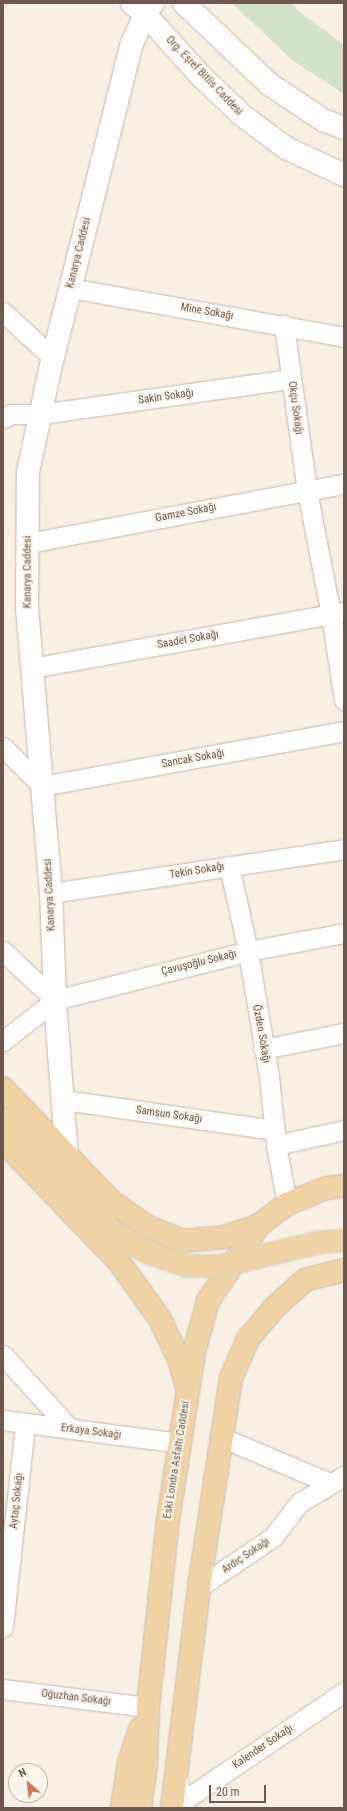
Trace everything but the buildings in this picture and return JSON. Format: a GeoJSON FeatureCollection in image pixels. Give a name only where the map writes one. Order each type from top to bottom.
{"type":"FeatureCollection","features":[{"type":"Feature","properties":{"kind":"main road"},"geometry":{"type":"LineString","coordinates":[[3,1088],[111,1201],[148,1227],[183,1240],[225,1237],[259,1225]]}},
{"type":"Feature","properties":{"kind":"main road"},"geometry":{"type":"LineString","coordinates":[[3,1119],[114,1232],[148,1253],[187,1266],[221,1266],[316,1243],[344,1240]]}},
{"type":"Feature","properties":{"kind":"main road"},"geometry":{"type":"LineString","coordinates":[[3,1141],[118,1262],[160,1319],[180,1362],[188,1391]]}},
{"type":"Feature","properties":{"kind":"main road","name":"Eski Londra Asfaltı Caddesi"},"geometry":{"type":"LineString","coordinates":[[140,1808],[146,1765],[148,1707],[168,1520],[194,1352],[208,1301],[259,1225],[287,1204],[326,1188],[344,1186]]}},
{"type":"Feature","properties":{"kind":"main road"},"geometry":{"type":"LineString","coordinates":[[179,1806],[176,1776],[199,1587],[231,1378],[248,1339],[275,1307],[305,1280],[344,1270]]}},
{"type":"Feature","properties":{"kind":"main road"},"geometry":{"type":"LineString","coordinates":[[122,1808],[129,1763],[148,1707]]}},
{"type":"Feature","properties":{"kind":"street"},"geometry":{"type":"LineString","coordinates":[[184,3],[269,84],[323,120],[344,128]]}},
{"type":"Feature","properties":{"kind":"street","name":"Org. Eşref Bitlis Caddesi"},"geometry":{"type":"LineString","coordinates":[[143,7],[202,77],[243,116],[286,148],[344,175]]}},
{"type":"Feature","properties":{"kind":"street","name":"Kanarya Caddesi"},"geometry":{"type":"LineString","coordinates":[[67,1156],[64,1100],[55,1000],[51,893],[27,606],[28,472],[70,288],[131,46],[143,7]]}},
{"type":"Feature","properties":{"kind":"street","name":"Mine Sokağı"},"geometry":{"type":"LineString","coordinates":[[70,288],[284,325],[344,337]]}},
{"type":"Feature","properties":{"kind":"street"},"geometry":{"type":"LineString","coordinates":[[3,312],[53,358]]}},
{"type":"Feature","properties":{"kind":"street","name":"Okçu Sokağı"},"geometry":{"type":"LineString","coordinates":[[284,325],[307,491],[337,614],[344,700]]}},
{"type":"Feature","properties":{"kind":"street","name":"Sakin Sokağı"},"geometry":{"type":"LineString","coordinates":[[3,418],[11,414],[41,414],[291,379]]}},
{"type":"Feature","properties":{"kind":"street","name":"Gamze Sokağı"},"geometry":{"type":"LineString","coordinates":[[28,543],[344,484]]}},
{"type":"Feature","properties":{"kind":"street","name":"Saadet Sokağı"},"geometry":{"type":"LineString","coordinates":[[32,668],[337,614]]}},
{"type":"Feature","properties":{"kind":"street","name":"Sancak Sokağı"},"geometry":{"type":"LineString","coordinates":[[42,786],[344,731]]}},
{"type":"Feature","properties":{"kind":"street"},"geometry":{"type":"LineString","coordinates":[[3,747],[42,786]]}},
{"type":"Feature","properties":{"kind":"street","name":"Tekin Sokağı"},"geometry":{"type":"LineString","coordinates":[[51,893],[344,849]]}},
{"type":"Feature","properties":{"kind":"street","name":"Özden Sokağı"},"geometry":{"type":"LineString","coordinates":[[229,866],[248,951],[269,1076],[275,1137],[287,1204]]}},
{"type":"Feature","properties":{"kind":"street","name":"Çavuşoğlu Sokağı"},"geometry":{"type":"LineString","coordinates":[[55,1000],[248,951],[344,932]]}},
{"type":"Feature","properties":{"kind":"street"},"geometry":{"type":"LineString","coordinates":[[3,951],[55,1000],[3,1041]]}},
{"type":"Feature","properties":{"kind":"street"},"geometry":{"type":"LineString","coordinates":[[264,1049],[344,1033]]}},
{"type":"Feature","properties":{"kind":"street","name":"Samsun Sokağı"},"geometry":{"type":"LineString","coordinates":[[64,1100],[275,1137],[344,1130]]}},
{"type":"Feature","properties":{"kind":"street"},"geometry":{"type":"LineString","coordinates":[[3,1355],[70,1429]]}},
{"type":"Feature","properties":{"kind":"street","name":"Erkaya Sokağı"},"geometry":{"type":"LineString","coordinates":[[3,1420],[180,1443]]}},
{"type":"Feature","properties":{"kind":"street","name":"Aytaç Sokağı"},"geometry":{"type":"LineString","coordinates":[[3,1627],[25,1423]]}},
{"type":"Feature","properties":{"kind":"street"},"geometry":{"type":"LineString","coordinates":[[223,1438],[337,1480]]}},
{"type":"Feature","properties":{"kind":"street","name":"Ardıç Sokağı"},"geometry":{"type":"LineString","coordinates":[[199,1587],[273,1537],[299,1503],[337,1480]]}},
{"type":"Feature","properties":{"kind":"street","name":"Oğuzhan Sokağı"},"geometry":{"type":"LineString","coordinates":[[3,1689],[148,1707]]}},
{"type":"Feature","properties":{"kind":"street","name":"Kalender Sokağı"},"geometry":{"type":"LineString","coordinates":[[179,1806],[344,1692]]}},
{"type":"Feature","properties":{"kind":"green space"},"geometry":{"type":"Polygon","coordinates":[[[232,3],[292,3],[296,9],[344,45],[344,94],[292,60],[232,3]]]}}]}
